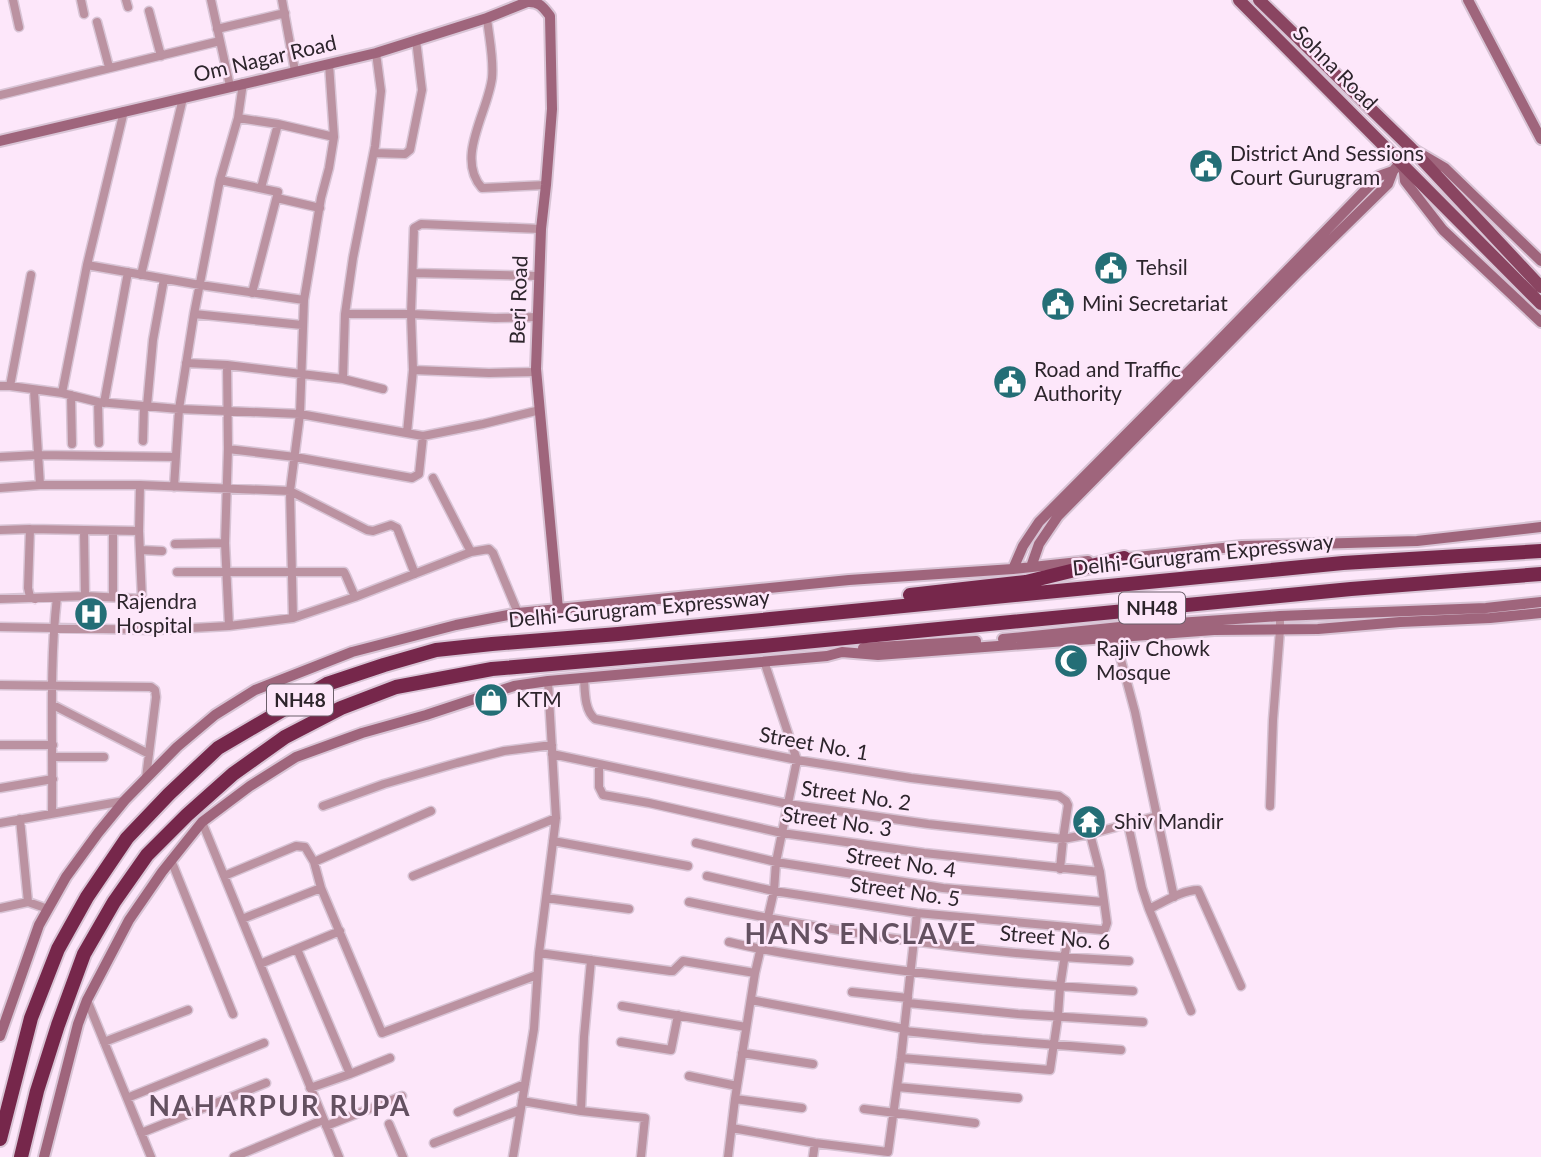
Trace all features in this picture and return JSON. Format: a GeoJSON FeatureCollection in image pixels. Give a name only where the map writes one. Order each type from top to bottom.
{"type":"FeatureCollection","features":[{"type":"Feature","properties":{"kind":"highway","name":"Delhi-Gurugram Expressway"},"geometry":{"type":"LineString","coordinates":[[0,1139],[32,1018],[58,949],[81,908],[127,838],[218,748],[327,684],[436,650],[1343,563],[1541,551]]}},
{"type":"Feature","properties":{"kind":"highway"},"geometry":{"type":"LineString","coordinates":[[841,611],[897,597],[1026,582],[1124,558]]}},
{"type":"Feature","properties":{"kind":"highway","name":"NH48"},"geometry":{"type":"LineString","coordinates":[[21,1157],[37,1091],[84,954],[114,902],[147,855],[233,774],[285,737],[341,708],[396,687],[478,672],[1351,589],[1541,574]]}},
{"type":"Feature","properties":{"kind":"main road","name":"Sohna Road"},"geometry":{"type":"LineString","coordinates":[[1239,0],[1399,166],[1541,304]]}},
{"type":"Feature","properties":{"kind":"main road","name":"Sohna Road"},"geometry":{"type":"LineString","coordinates":[[1259,0],[1411,148],[1541,287]]}},
{"type":"Feature","properties":{"kind":"main road"},"geometry":{"type":"LineString","coordinates":[[1468,0],[1541,139]]}},
{"type":"Feature","properties":{"kind":"main road","name":"Om Nagar Road"},"geometry":{"type":"LineString","coordinates":[[0,141],[376,53],[487,19],[533,1]]}},
{"type":"Feature","properties":{"kind":"main road","name":"Beri Road"},"geometry":{"type":"LineString","coordinates":[[533,1],[542,5],[550,16],[552,109],[538,276],[536,372],[558,609]]}},
{"type":"Feature","properties":{"kind":"main road"},"geometry":{"type":"LineString","coordinates":[[1411,148],[1445,168],[1541,261]]}},
{"type":"Feature","properties":{"kind":"main road"},"geometry":{"type":"LineString","coordinates":[[1399,166],[1405,181],[1443,230],[1541,322]]}},
{"type":"Feature","properties":{"kind":"main road"},"geometry":{"type":"LineString","coordinates":[[1031,567],[1039,544],[1058,516],[1388,184],[1399,166]]}},
{"type":"Feature","properties":{"kind":"main road"},"geometry":{"type":"LineString","coordinates":[[1013,569],[1023,545],[1039,522],[1210,351],[1379,176],[1399,166]]}},
{"type":"Feature","properties":{"kind":"main road"},"geometry":{"type":"LineString","coordinates":[[0,1036],[39,925],[66,877],[125,800],[177,747],[215,716],[255,690],[352,652],[456,625],[558,609],[849,580],[1013,569],[1242,546],[1417,541],[1541,527]]}},
{"type":"Feature","properties":{"kind":"main road"},"geometry":{"type":"LineString","coordinates":[[808,641],[842,652],[878,655],[1280,616],[1486,608],[1541,602]]}},
{"type":"Feature","properties":{"kind":"main road"},"geometry":{"type":"LineString","coordinates":[[1113,633],[1280,630],[1541,613]]}},
{"type":"Feature","properties":{"kind":"main road"},"geometry":{"type":"LineString","coordinates":[[44,1157],[78,1024],[129,920],[171,860],[202,822],[250,786],[296,757],[514,685],[827,656],[842,652]]}},
{"type":"Feature","properties":{"kind":"street"},"geometry":{"type":"LineString","coordinates":[[13,0],[19,27]]}},
{"type":"Feature","properties":{"kind":"street"},"geometry":{"type":"LineString","coordinates":[[81,0],[84,14]]}},
{"type":"Feature","properties":{"kind":"street"},"geometry":{"type":"LineString","coordinates":[[282,0],[295,71]]}},
{"type":"Feature","properties":{"kind":"street"},"geometry":{"type":"LineString","coordinates":[[214,1],[217,29],[230,86]]}},
{"type":"Feature","properties":{"kind":"street"},"geometry":{"type":"LineString","coordinates":[[149,10],[161,55]]}},
{"type":"Feature","properties":{"kind":"street"},"geometry":{"type":"LineString","coordinates":[[217,29],[285,13]]}},
{"type":"Feature","properties":{"kind":"street"},"geometry":{"type":"LineString","coordinates":[[487,19],[491,83],[479,118],[471,159],[472,170],[482,188],[546,186]]}},
{"type":"Feature","properties":{"kind":"street"},"geometry":{"type":"LineString","coordinates":[[97,22],[110,67]]}},
{"type":"Feature","properties":{"kind":"street"},"geometry":{"type":"LineString","coordinates":[[374,153],[405,154],[410,150],[422,90],[416,40]]}},
{"type":"Feature","properties":{"kind":"street"},"geometry":{"type":"LineString","coordinates":[[0,94],[220,41]]}},
{"type":"Feature","properties":{"kind":"street"},"geometry":{"type":"LineString","coordinates":[[342,379],[345,314],[374,153],[381,91],[376,53]]}},
{"type":"Feature","properties":{"kind":"street"},"geometry":{"type":"LineString","coordinates":[[293,618],[290,491],[300,414],[304,300],[334,136],[329,64]]}},
{"type":"Feature","properties":{"kind":"street"},"geometry":{"type":"LineString","coordinates":[[174,487],[179,409],[194,314],[220,180],[238,118],[243,83]]}},
{"type":"Feature","properties":{"kind":"street"},"geometry":{"type":"LineString","coordinates":[[141,275],[183,98]]}},
{"type":"Feature","properties":{"kind":"street"},"geometry":{"type":"LineString","coordinates":[[72,444],[66,394],[87,264],[124,111]]}},
{"type":"Feature","properties":{"kind":"street"},"geometry":{"type":"LineString","coordinates":[[238,118],[334,136]]}},
{"type":"Feature","properties":{"kind":"street"},"geometry":{"type":"LineString","coordinates":[[261,188],[278,124]]}},
{"type":"Feature","properties":{"kind":"street"},"geometry":{"type":"LineString","coordinates":[[220,180],[277,192],[252,293]]}},
{"type":"Feature","properties":{"kind":"street"},"geometry":{"type":"LineString","coordinates":[[277,198],[320,208]]}},
{"type":"Feature","properties":{"kind":"street"},"geometry":{"type":"LineString","coordinates":[[407,433],[413,370],[413,230],[421,224],[541,229]]}},
{"type":"Feature","properties":{"kind":"street"},"geometry":{"type":"LineString","coordinates":[[87,264],[200,285],[304,300]]}},
{"type":"Feature","properties":{"kind":"street"},"geometry":{"type":"LineString","coordinates":[[99,443],[101,402],[128,272]]}},
{"type":"Feature","properties":{"kind":"street"},"geometry":{"type":"LineString","coordinates":[[413,273],[538,276]]}},
{"type":"Feature","properties":{"kind":"street"},"geometry":{"type":"LineString","coordinates":[[10,386],[31,275]]}},
{"type":"Feature","properties":{"kind":"street"},"geometry":{"type":"LineString","coordinates":[[143,441],[153,340],[164,279]]}},
{"type":"Feature","properties":{"kind":"street"},"geometry":{"type":"LineString","coordinates":[[194,314],[302,325]]}},
{"type":"Feature","properties":{"kind":"street"},"geometry":{"type":"LineString","coordinates":[[345,314],[538,317]]}},
{"type":"Feature","properties":{"kind":"street"},"geometry":{"type":"LineString","coordinates":[[186,363],[301,373],[383,388]]}},
{"type":"Feature","properties":{"kind":"street"},"geometry":{"type":"LineString","coordinates":[[227,365],[228,490],[225,543],[229,626]]}},
{"type":"Feature","properties":{"kind":"street"},"geometry":{"type":"LineString","coordinates":[[413,370],[536,372]]}},
{"type":"Feature","properties":{"kind":"street"},"geometry":{"type":"LineString","coordinates":[[0,386],[66,394],[101,402],[179,409],[300,414],[423,436],[540,410]]}},
{"type":"Feature","properties":{"kind":"street"},"geometry":{"type":"LineString","coordinates":[[34,390],[40,485]]}},
{"type":"Feature","properties":{"kind":"street"},"geometry":{"type":"LineString","coordinates":[[228,449],[295,457],[412,478],[419,474],[423,436]]}},
{"type":"Feature","properties":{"kind":"street"},"geometry":{"type":"LineString","coordinates":[[0,457],[176,457]]}},
{"type":"Feature","properties":{"kind":"street"},"geometry":{"type":"LineString","coordinates":[[433,478],[471,552]]}},
{"type":"Feature","properties":{"kind":"street"},"geometry":{"type":"LineString","coordinates":[[0,488],[40,485],[140,485],[290,491],[367,530],[395,526],[415,574]]}},
{"type":"Feature","properties":{"kind":"street"},"geometry":{"type":"LineString","coordinates":[[0,599],[85,596],[142,598],[140,485]]}},
{"type":"Feature","properties":{"kind":"street"},"geometry":{"type":"LineString","coordinates":[[30,529],[28,588],[30,597],[35,598]]}},
{"type":"Feature","properties":{"kind":"street"},"geometry":{"type":"LineString","coordinates":[[0,530],[139,531]]}},
{"type":"Feature","properties":{"kind":"street"},"geometry":{"type":"LineString","coordinates":[[84,531],[85,596]]}},
{"type":"Feature","properties":{"kind":"street"},"geometry":{"type":"LineString","coordinates":[[113,597],[114,531]]}},
{"type":"Feature","properties":{"kind":"street"},"geometry":{"type":"LineString","coordinates":[[174,544],[225,543]]}},
{"type":"Feature","properties":{"kind":"street"},"geometry":{"type":"LineString","coordinates":[[0,627],[155,630],[229,626],[293,618],[485,549],[491,550],[518,614]]}},
{"type":"Feature","properties":{"kind":"street"},"geometry":{"type":"LineString","coordinates":[[141,550],[162,551]]}},
{"type":"Feature","properties":{"kind":"street"},"geometry":{"type":"LineString","coordinates":[[177,572],[344,572],[355,597]]}},
{"type":"Feature","properties":{"kind":"street"},"geometry":{"type":"LineString","coordinates":[[52,813],[52,686],[57,597]]}},
{"type":"Feature","properties":{"kind":"street"},"geometry":{"type":"LineString","coordinates":[[1270,806],[1280,616]]}},
{"type":"Feature","properties":{"kind":"street"},"geometry":{"type":"LineString","coordinates":[[1113,633],[1135,712],[1174,897]]}},
{"type":"Feature","properties":{"kind":"street"},"geometry":{"type":"LineString","coordinates":[[728,1157],[755,973],[774,891],[776,862],[797,761],[765,661]]}},
{"type":"Feature","properties":{"kind":"street","name":"Street No. 1"},"geometry":{"type":"LineString","coordinates":[[584,678],[588,708],[591,717],[595,719],[797,761],[1059,796],[1068,805],[1063,839]]}},
{"type":"Feature","properties":{"kind":"street"},"geometry":{"type":"LineString","coordinates":[[513,1157],[534,1029],[539,953],[556,818],[548,681]]}},
{"type":"Feature","properties":{"kind":"street"},"geometry":{"type":"LineString","coordinates":[[0,685],[151,687],[155,690],[156,697],[146,778]]}},
{"type":"Feature","properties":{"kind":"street"},"geometry":{"type":"LineString","coordinates":[[53,705],[149,754]]}},
{"type":"Feature","properties":{"kind":"street"},"geometry":{"type":"LineString","coordinates":[[0,745],[53,745]]}},
{"type":"Feature","properties":{"kind":"street","name":"Street No. 2"},"geometry":{"type":"LineString","coordinates":[[323,806],[384,784],[504,751],[552,750],[599,764],[788,804],[928,824],[1063,839],[1157,816]]}},
{"type":"Feature","properties":{"kind":"street"},"geometry":{"type":"LineString","coordinates":[[53,757],[104,757]]}},
{"type":"Feature","properties":{"kind":"street","name":"Street No. 3"},"geometry":{"type":"LineString","coordinates":[[599,764],[598,788],[603,794],[782,833],[924,853],[1100,872]]}},
{"type":"Feature","properties":{"kind":"street"},"geometry":{"type":"LineString","coordinates":[[0,788],[53,779]]}},
{"type":"Feature","properties":{"kind":"street"},"geometry":{"type":"LineString","coordinates":[[0,823],[125,800]]}},
{"type":"Feature","properties":{"kind":"street"},"geometry":{"type":"LineString","coordinates":[[313,862],[431,811]]}},
{"type":"Feature","properties":{"kind":"street"},"geometry":{"type":"LineString","coordinates":[[413,876],[556,818]]}},
{"type":"Feature","properties":{"kind":"street"},"geometry":{"type":"LineString","coordinates":[[20,819],[28,902]]}},
{"type":"Feature","properties":{"kind":"street"},"geometry":{"type":"LineString","coordinates":[[202,822],[339,1157]]}},
{"type":"Feature","properties":{"kind":"street"},"geometry":{"type":"LineString","coordinates":[[1128,824],[1149,909],[1191,1011]]}},
{"type":"Feature","properties":{"kind":"street"},"geometry":{"type":"LineString","coordinates":[[1090,834],[1100,872],[1103,902]]}},
{"type":"Feature","properties":{"kind":"street"},"geometry":{"type":"LineString","coordinates":[[1060,869],[1063,839]]}},
{"type":"Feature","properties":{"kind":"street"},"geometry":{"type":"LineString","coordinates":[[553,841],[688,866]]}},
{"type":"Feature","properties":{"kind":"street","name":"Street No. 4"},"geometry":{"type":"LineString","coordinates":[[696,843],[776,862],[943,888],[1103,902]]}},
{"type":"Feature","properties":{"kind":"street"},"geometry":{"type":"LineString","coordinates":[[224,876],[296,846],[306,847],[382,1032],[537,975]]}},
{"type":"Feature","properties":{"kind":"street"},"geometry":{"type":"LineString","coordinates":[[171,860],[233,1014]]}},
{"type":"Feature","properties":{"kind":"street","name":"Street No. 5"},"geometry":{"type":"LineString","coordinates":[[707,876],[774,891],[917,913],[1069,928],[1105,929],[1107,926],[1103,902]]}},
{"type":"Feature","properties":{"kind":"street"},"geometry":{"type":"LineString","coordinates":[[242,919],[321,888]]}},
{"type":"Feature","properties":{"kind":"street"},"geometry":{"type":"LineString","coordinates":[[1149,909],[1193,889],[1198,890],[1241,986]]}},
{"type":"Feature","properties":{"kind":"street"},"geometry":{"type":"LineString","coordinates":[[546,898],[629,909]]}},
{"type":"Feature","properties":{"kind":"street"},"geometry":{"type":"LineString","coordinates":[[0,908],[28,902],[48,909]]}},
{"type":"Feature","properties":{"kind":"street","name":"Street No. 6"},"geometry":{"type":"LineString","coordinates":[[689,902],[913,942],[1065,958],[1129,961]]}},
{"type":"Feature","properties":{"kind":"street"},"geometry":{"type":"LineString","coordinates":[[732,1128],[815,1143],[887,1153],[889,1151],[917,913]]}},
{"type":"Feature","properties":{"kind":"street"},"geometry":{"type":"LineString","coordinates":[[901,1058],[1048,1071],[1051,1068],[1059,1016],[1060,987],[1069,928]]}},
{"type":"Feature","properties":{"kind":"street"},"geometry":{"type":"LineString","coordinates":[[260,964],[340,931]]}},
{"type":"Feature","properties":{"kind":"street"},"geometry":{"type":"LineString","coordinates":[[729,942],[909,972],[1060,987],[1133,990]]}},
{"type":"Feature","properties":{"kind":"street"},"geometry":{"type":"LineString","coordinates":[[297,949],[350,1074]]}},
{"type":"Feature","properties":{"kind":"street"},"geometry":{"type":"LineString","coordinates":[[539,953],[670,971],[683,961],[755,973]]}},
{"type":"Feature","properties":{"kind":"street"},"geometry":{"type":"LineString","coordinates":[[581,1111],[591,960]]}},
{"type":"Feature","properties":{"kind":"street"},"geometry":{"type":"LineString","coordinates":[[852,992],[1018,1014],[1143,1022]]}},
{"type":"Feature","properties":{"kind":"street"},"geometry":{"type":"LineString","coordinates":[[88,1000],[151,1157]]}},
{"type":"Feature","properties":{"kind":"street"},"geometry":{"type":"LineString","coordinates":[[751,1000],[904,1030],[1121,1050]]}},
{"type":"Feature","properties":{"kind":"street"},"geometry":{"type":"LineString","coordinates":[[622,1006],[746,1027]]}},
{"type":"Feature","properties":{"kind":"street"},"geometry":{"type":"LineString","coordinates":[[104,1042],[188,1010]]}},
{"type":"Feature","properties":{"kind":"street"},"geometry":{"type":"LineString","coordinates":[[621,1042],[671,1050],[678,1015]]}},
{"type":"Feature","properties":{"kind":"street"},"geometry":{"type":"LineString","coordinates":[[127,1098],[264,1043]]}},
{"type":"Feature","properties":{"kind":"street"},"geometry":{"type":"LineString","coordinates":[[742,1053],[813,1064]]}},
{"type":"Feature","properties":{"kind":"street"},"geometry":{"type":"LineString","coordinates":[[310,1088],[390,1058]]}},
{"type":"Feature","properties":{"kind":"street"},"geometry":{"type":"LineString","coordinates":[[689,1076],[737,1086]]}},
{"type":"Feature","properties":{"kind":"street"},"geometry":{"type":"LineString","coordinates":[[141,1133],[266,1083]]}},
{"type":"Feature","properties":{"kind":"street"},"geometry":{"type":"LineString","coordinates":[[458,1111],[525,1084]]}},
{"type":"Feature","properties":{"kind":"street"},"geometry":{"type":"LineString","coordinates":[[897,1087],[1018,1098]]}},
{"type":"Feature","properties":{"kind":"street"},"geometry":{"type":"LineString","coordinates":[[234,1157],[402,1096]]}},
{"type":"Feature","properties":{"kind":"street"},"geometry":{"type":"LineString","coordinates":[[735,1098],[802,1108]]}},
{"type":"Feature","properties":{"kind":"street"},"geometry":{"type":"LineString","coordinates":[[434,1143],[521,1105],[645,1118],[641,1157]]}},
{"type":"Feature","properties":{"kind":"street"},"geometry":{"type":"LineString","coordinates":[[864,1109],[975,1124]]}},
{"type":"Feature","properties":{"kind":"street"},"geometry":{"type":"LineString","coordinates":[[390,1124],[403,1157]]}},
{"type":"Feature","properties":{"kind":"street"},"geometry":{"type":"LineString","coordinates":[[813,1157],[815,1143]]}},
{"type":"Feature","properties":{"kind":"place","name":"District And Sessions Court Gurugram"},"geometry":{"type":"Point","coordinates":[1206,166]}},
{"type":"Feature","properties":{"kind":"place","name":"Tehsil"},"geometry":{"type":"Point","coordinates":[1111,268]}},
{"type":"Feature","properties":{"kind":"place","name":"Mini Secretariat"},"geometry":{"type":"Point","coordinates":[1058,304]}},
{"type":"Feature","properties":{"kind":"place","name":"Road and Traffic Authority"},"geometry":{"type":"Point","coordinates":[1010,382]}},
{"type":"Feature","properties":{"kind":"place","name":"Rajendra Hospital"},"geometry":{"type":"Point","coordinates":[91,614]}},
{"type":"Feature","properties":{"kind":"place","name":"Rajiv Chowk Mosque"},"geometry":{"type":"Point","coordinates":[1071,661]}},
{"type":"Feature","properties":{"kind":"place","name":"KTM"},"geometry":{"type":"Point","coordinates":[491,700]}},
{"type":"Feature","properties":{"kind":"place","name":"Shiv Mandir"},"geometry":{"type":"Point","coordinates":[1089,822]}},
{"type":"Feature","properties":{"kind":"district","name":"HANS ENCLAVE"},"geometry":{"type":"Point","coordinates":[861,934]}},
{"type":"Feature","properties":{"kind":"district","name":"NAHARPUR RUPA"},"geometry":{"type":"Point","coordinates":[280,1106]}}]}
